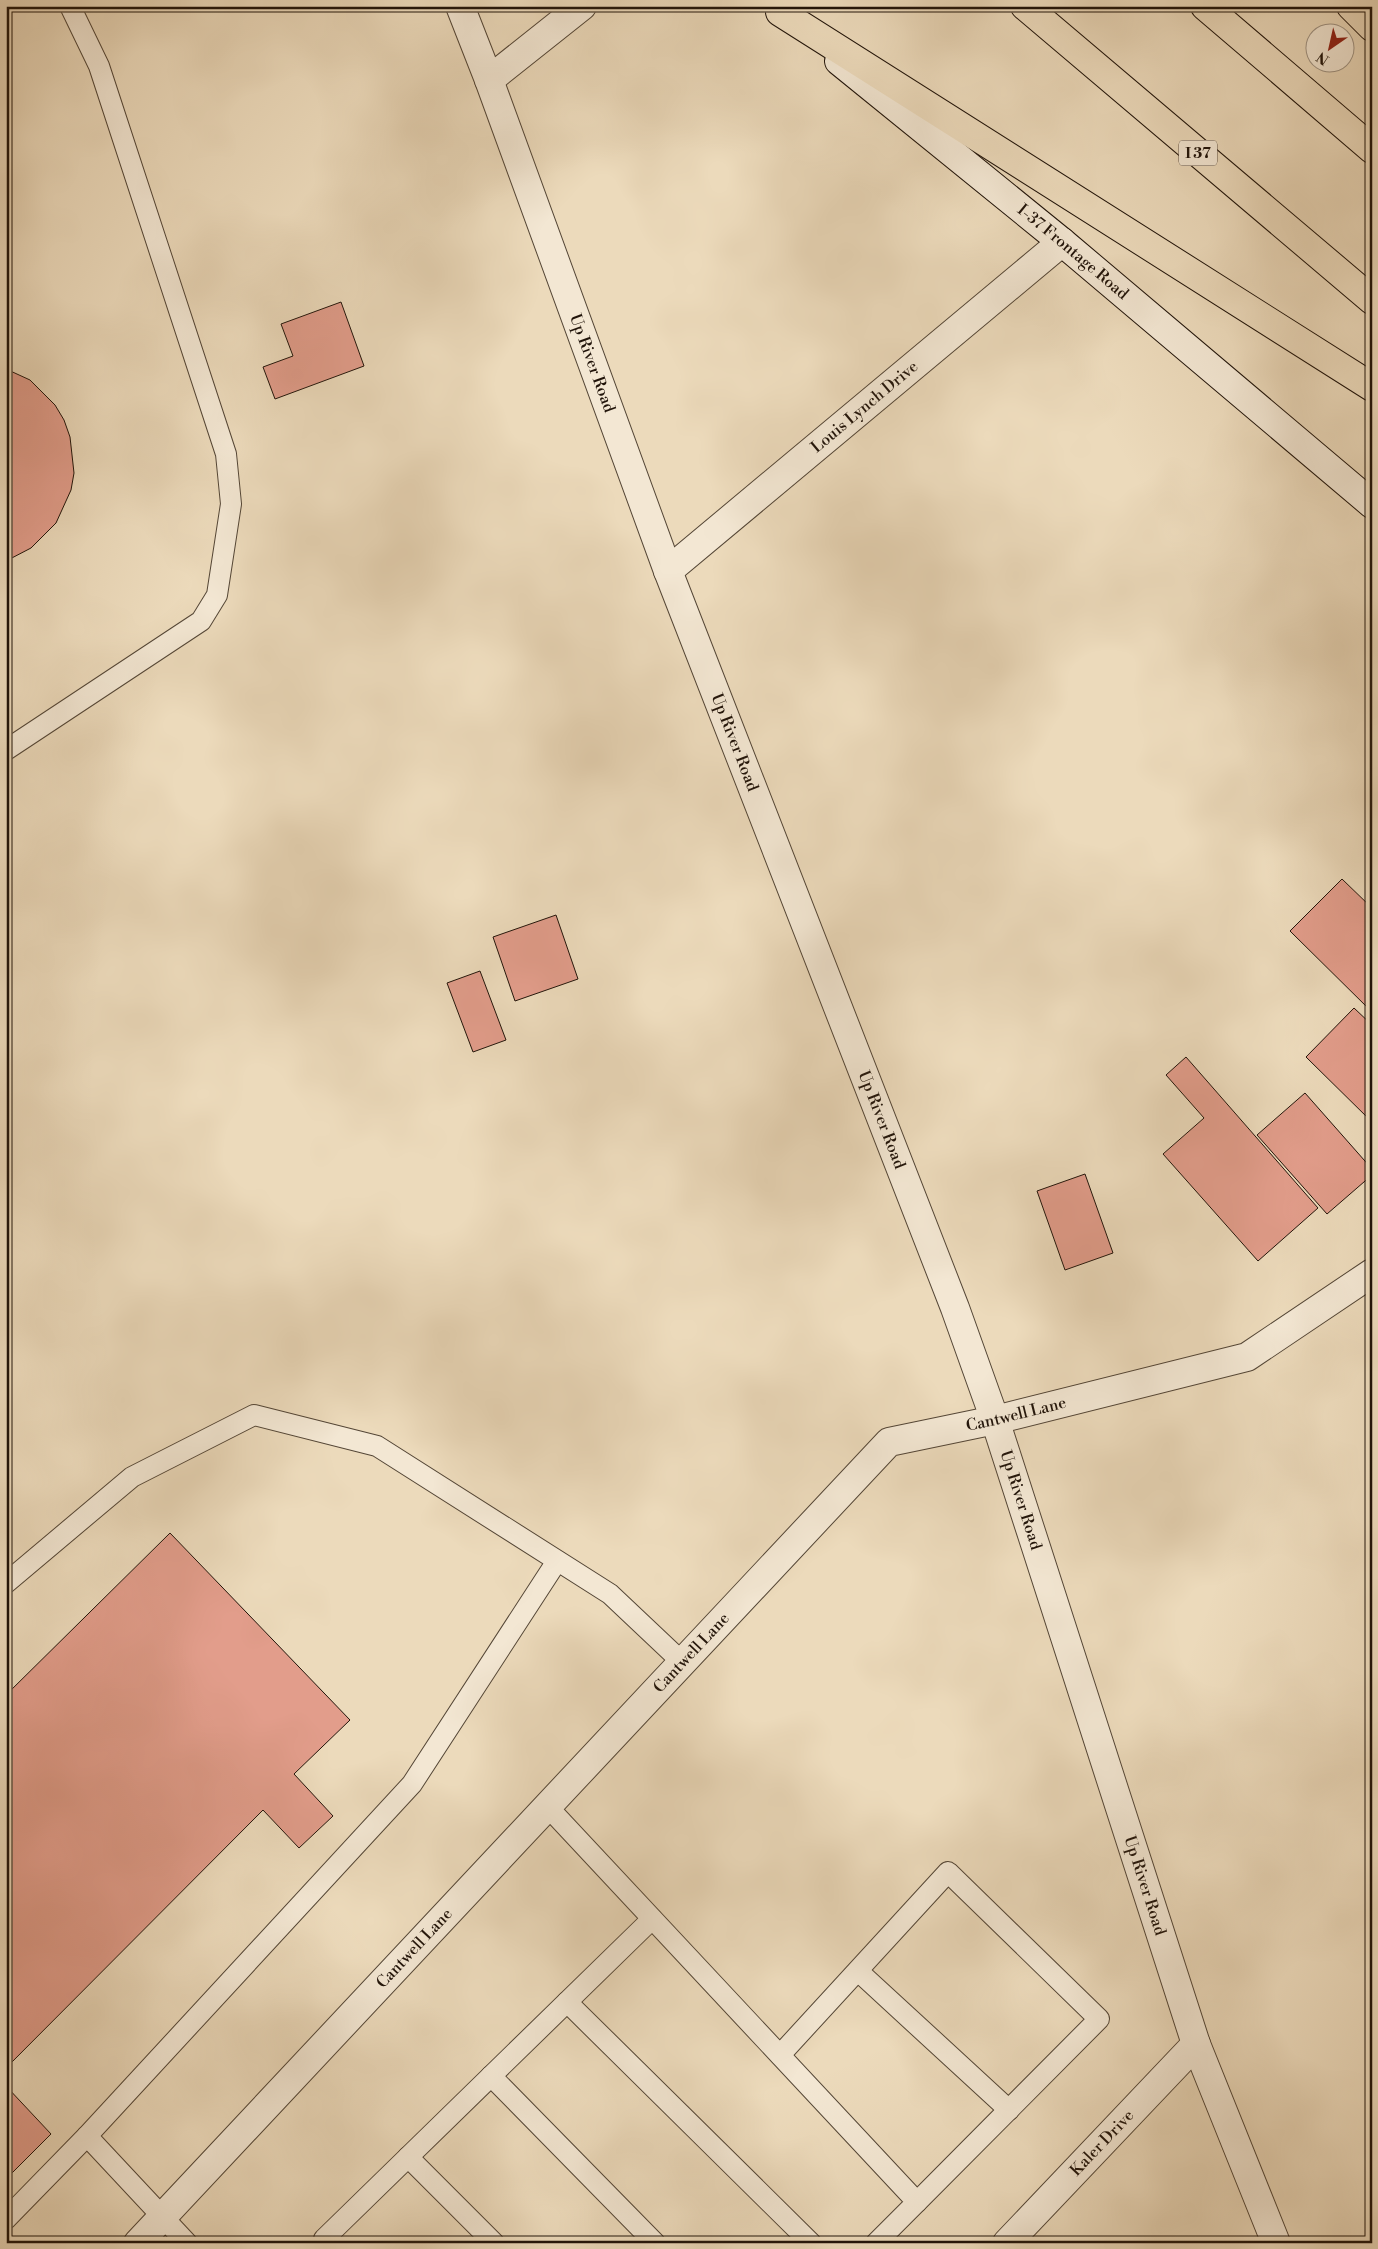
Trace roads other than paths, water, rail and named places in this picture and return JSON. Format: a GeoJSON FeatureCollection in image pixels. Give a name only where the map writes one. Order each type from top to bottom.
{"type":"FeatureCollection","features":[{"type":"Feature","properties":{"kind":"highway","name":"I 37"},"geometry":{"type":"LineString","coordinates":[[1025,6],[1372,300]]}},
{"type":"Feature","properties":{"kind":"highway"},"geometry":{"type":"LineString","coordinates":[[1205,6],[1372,149]]}},
{"type":"Feature","properties":{"kind":"highway"},"geometry":{"type":"LineString","coordinates":[[1351,6],[1372,27]]}},
{"type":"Feature","properties":{"kind":"highway"},"geometry":{"type":"LineString","coordinates":[[776,9],[1372,387]]}},
{"type":"Feature","properties":{"kind":"street","name":"Up River Road"},"geometry":{"type":"LineString","coordinates":[[460,6],[490,80],[668,571],[955,1308],[995,1420],[1196,2044],[1276,2243]]}},
{"type":"Feature","properties":{"kind":"street"},"geometry":{"type":"LineString","coordinates":[[490,80],[582,6]]}},
{"type":"Feature","properties":{"kind":"street","name":"I-37 Frontage Road"},"geometry":{"type":"LineString","coordinates":[[776,9],[1062,242],[1372,504]]}},
{"type":"Feature","properties":{"kind":"street","name":"Louis Lynch Drive"},"geometry":{"type":"LineString","coordinates":[[668,571],[1062,242]]}},
{"type":"Feature","properties":{"kind":"street","name":"Cantwell Lane"},"geometry":{"type":"LineString","coordinates":[[138,2243],[888,1442],[995,1420],[1247,1357],[1372,1273]]}},
{"type":"Feature","properties":{"kind":"street","name":"Kaler Drive"},"geometry":{"type":"LineString","coordinates":[[1007,2243],[1196,2044]]}},
{"type":"Feature","properties":{"kind":"lane"},"geometry":{"type":"LineString","coordinates":[[55,6],[99,66]]}},
{"type":"Feature","properties":{"kind":"lane"},"geometry":{"type":"LineString","coordinates":[[6,750],[201,621],[217,595],[231,504],[226,454],[99,66],[70,6]]}},
{"type":"Feature","properties":{"kind":"lane"},"geometry":{"type":"LineString","coordinates":[[6,1584],[132,1478],[254,1415],[377,1446],[610,1594],[682,1662]]}},
{"type":"Feature","properties":{"kind":"lane"},"geometry":{"type":"LineString","coordinates":[[6,2219],[87,2136],[412,1784],[557,1561]]}},
{"type":"Feature","properties":{"kind":"lane"},"geometry":{"type":"LineString","coordinates":[[547,1806],[917,2202]]}},
{"type":"Feature","properties":{"kind":"lane"},"geometry":{"type":"LineString","coordinates":[[780,2056],[948,1872],[1099,2019],[876,2243]]}},
{"type":"Feature","properties":{"kind":"lane"},"geometry":{"type":"LineString","coordinates":[[328,2243],[324,2239],[652,1918]]}},
{"type":"Feature","properties":{"kind":"lane"},"geometry":{"type":"LineString","coordinates":[[858,1971],[1009,2110]]}},
{"type":"Feature","properties":{"kind":"lane"},"geometry":{"type":"LineString","coordinates":[[567,2002],[811,2243]]}},
{"type":"Feature","properties":{"kind":"lane"},"geometry":{"type":"LineString","coordinates":[[491,2076],[655,2243]]}},
{"type":"Feature","properties":{"kind":"lane"},"geometry":{"type":"LineString","coordinates":[[87,2136],[187,2243]]}},
{"type":"Feature","properties":{"kind":"lane"},"geometry":{"type":"LineString","coordinates":[[408,2157],[494,2243]]}}]}
